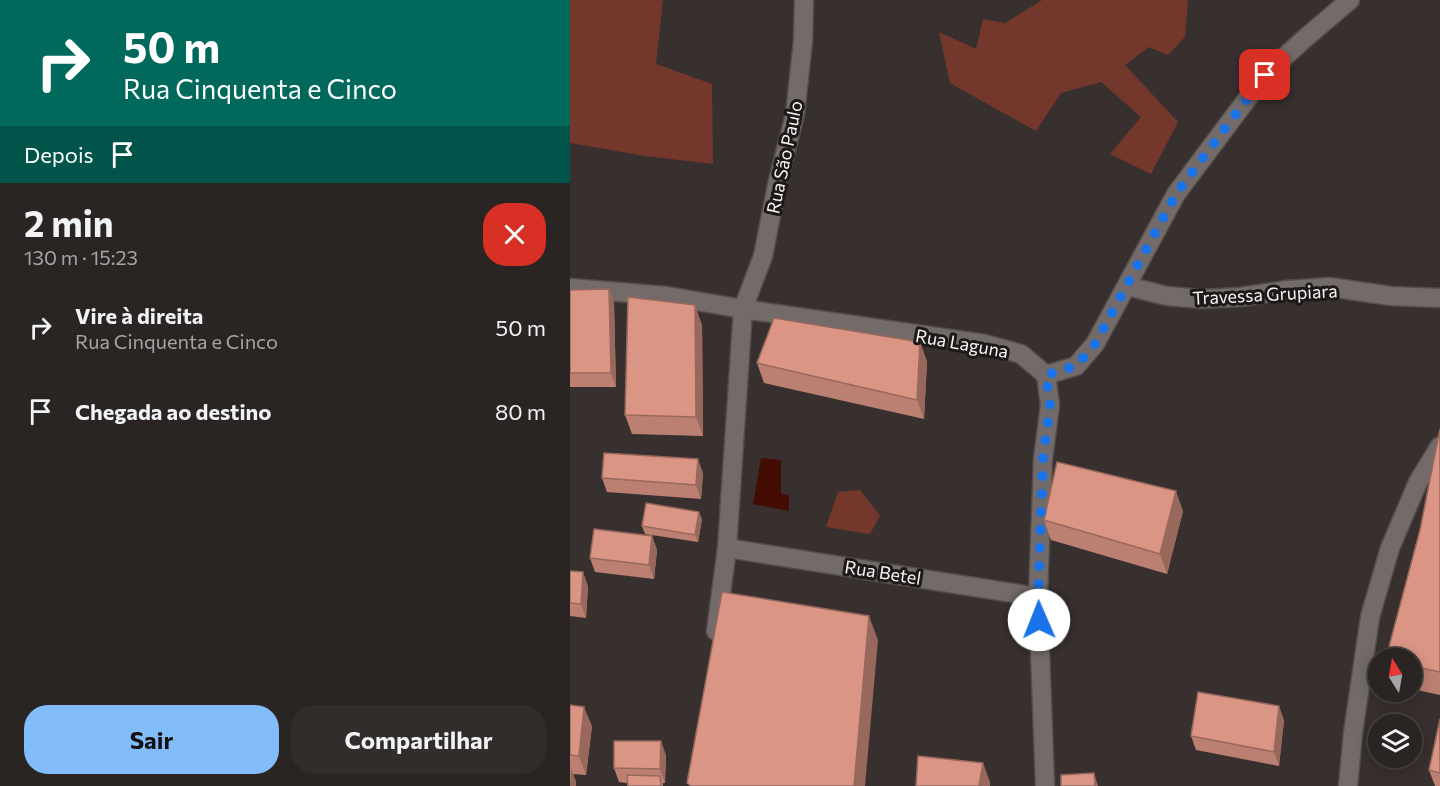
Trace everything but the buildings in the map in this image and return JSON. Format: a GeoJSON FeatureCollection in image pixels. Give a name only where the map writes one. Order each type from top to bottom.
{"type":"FeatureCollection","features":[{"type":"Feature","properties":{"kind":"street","name":"Rua São Paulo"},"geometry":{"type":"LineString","coordinates":[[742,309],[763,256],[777,185],[795,114],[803,41],[804,0]]}},
{"type":"Feature","properties":{"kind":"street"},"geometry":{"type":"LineString","coordinates":[[1045,786],[1038,597],[1043,459],[1050,405],[1046,375],[1076,366],[1095,344],[1176,194],[1265,75],[1303,39],[1350,0]]}},
{"type":"Feature","properties":{"kind":"street","name":"Travessa Grupiara"},"geometry":{"type":"LineString","coordinates":[[1127,286],[1167,296],[1201,298],[1240,297],[1329,287],[1391,296],[1440,298]]}},
{"type":"Feature","properties":{"kind":"street","name":"Rua Laguna"},"geometry":{"type":"LineString","coordinates":[[570,288],[667,296],[986,344],[1021,354],[1046,375]]}},
{"type":"Feature","properties":{"kind":"street"},"geometry":{"type":"LineString","coordinates":[[714,650],[727,548],[742,309]]}},
{"type":"Feature","properties":{"kind":"street"},"geometry":{"type":"LineString","coordinates":[[1348,786],[1353,733],[1370,617],[1390,548],[1418,482],[1440,446]]}},
{"type":"Feature","properties":{"kind":"street","name":"Rua Betel"},"geometry":{"type":"LineString","coordinates":[[727,548],[1038,597]]}},
{"type":"Feature","properties":{"kind":"shaded area"},"geometry":{"type":"Polygon","coordinates":[[[570,0],[663,0],[656,64],[712,84],[713,164],[645,156],[570,143],[570,0]]]}},
{"type":"Feature","properties":{"kind":"shaded area"},"geometry":{"type":"Polygon","coordinates":[[[1042,0],[1188,0],[1185,37],[1168,55],[1149,47],[1125,65],[1178,122],[1151,174],[1110,154],[1141,117],[1101,82],[1061,93],[1036,131],[950,83],[939,32],[976,49],[983,19],[1005,23],[1042,0]]]}},
{"type":"Feature","properties":{"kind":"shaded area"},"geometry":{"type":"Polygon","coordinates":[[[761,458],[781,460],[781,494],[789,495],[789,511],[753,504],[761,458]]]}},
{"type":"Feature","properties":{"kind":"shaded area"},"geometry":{"type":"Polygon","coordinates":[[[860,490],[880,516],[870,534],[826,527],[838,492],[860,490]]]}},
{"type":"Feature","properties":{"kind":"route"},"geometry":{"type":"LineString","coordinates":[[1039,620],[1043,459],[1050,405],[1046,375],[1076,366],[1095,344],[1176,194],[1265,75]]}}]}
